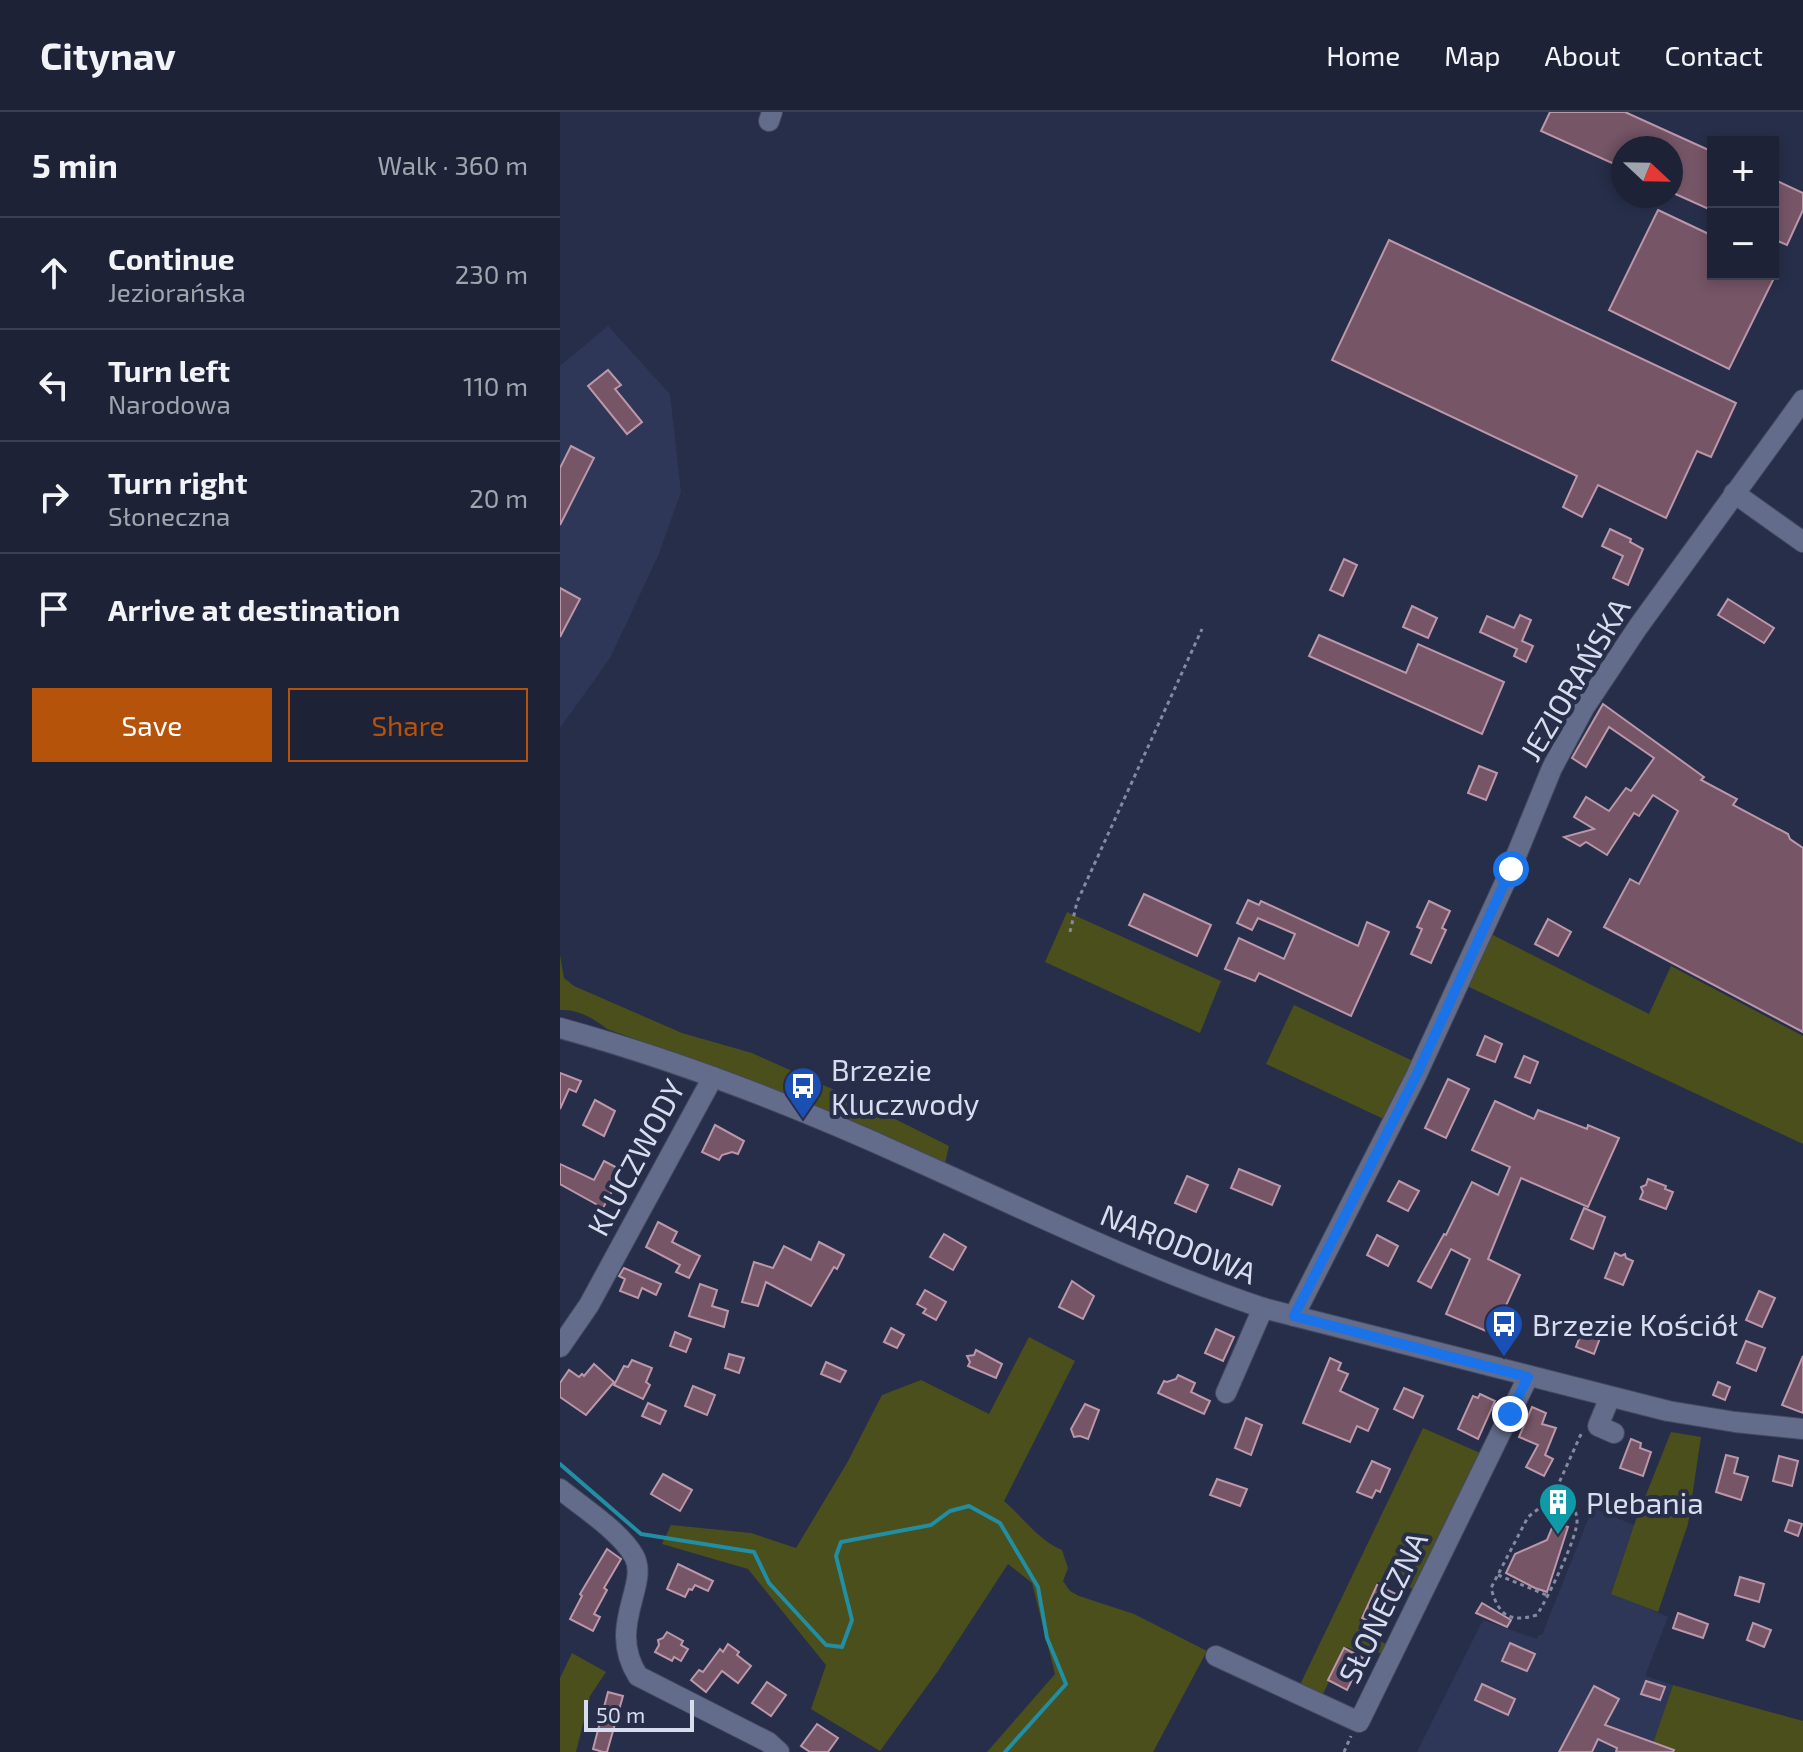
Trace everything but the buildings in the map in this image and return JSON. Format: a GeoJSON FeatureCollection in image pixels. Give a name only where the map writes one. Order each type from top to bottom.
{"type":"FeatureCollection","features":[{"type":"Feature","properties":{"kind":"street","name":"JEZIORAŃSKA"},"geometry":{"type":"LineString","coordinates":[[1294,1316],[1416,1076],[1507,878],[1552,768],[1584,708],[1638,627],[1803,400]]}},
{"type":"Feature","properties":{"kind":"street"},"geometry":{"type":"LineString","coordinates":[[1734,493],[1803,542]]}},
{"type":"Feature","properties":{"kind":"street","name":"NARODOWA"},"geometry":{"type":"LineString","coordinates":[[560,1028],[713,1077],[908,1157],[1105,1248],[1263,1308],[1610,1397],[1707,1418],[1803,1429]]}},
{"type":"Feature","properties":{"kind":"street","name":"KLUCZWODY"},"geometry":{"type":"LineString","coordinates":[[560,1347],[589,1305],[713,1077]]}},
{"type":"Feature","properties":{"kind":"street"},"geometry":{"type":"LineString","coordinates":[[1226,1393],[1263,1308]]}},
{"type":"Feature","properties":{"kind":"street","name":"SŁONECZNA"},"geometry":{"type":"LineString","coordinates":[[1216,1656],[1359,1722],[1528,1377]]}},
{"type":"Feature","properties":{"kind":"street"},"geometry":{"type":"LineString","coordinates":[[1610,1397],[1598,1426],[1614,1433]]}},
{"type":"Feature","properties":{"kind":"street"},"geometry":{"type":"LineString","coordinates":[[560,1489],[619,1538],[636,1558],[636,1584],[626,1619],[625,1640],[628,1661],[638,1676],[768,1742],[779,1752]]}},
{"type":"Feature","properties":{"kind":"path"},"geometry":{"type":"LineString","coordinates":[[1070,932],[1077,902],[1202,629]]}},
{"type":"Feature","properties":{"kind":"path"},"geometry":{"type":"LineString","coordinates":[[1558,1485],[1574,1509],[1577,1525],[1549,1596],[1537,1615],[1521,1620],[1505,1615],[1496,1605],[1491,1588],[1528,1517],[1551,1499],[1584,1429]]}},
{"type":"Feature","properties":{"kind":"path"},"geometry":{"type":"LineString","coordinates":[[1498,1575],[1549,1596]]}},
{"type":"Feature","properties":{"kind":"shaded area"},"geometry":{"type":"Polygon","coordinates":[[[608,326],[670,394],[681,492],[658,556],[610,658],[560,728],[560,366],[608,326]]]}},
{"type":"Feature","properties":{"kind":"shaded area"},"geometry":{"type":"Polygon","coordinates":[[[1590,1507],[1634,1525],[1611,1593],[1668,1617],[1645,1676],[1673,1685],[1650,1752],[1417,1752],[1483,1620],[1537,1639],[1542,1635],[1589,1517],[1590,1507]]]}},
{"type":"Feature","properties":{"kind":"green space"},"geometry":{"type":"Polygon","coordinates":[[[1067,912],[1221,981],[1200,1033],[1045,962],[1067,912]]]}},
{"type":"Feature","properties":{"kind":"green space"},"geometry":{"type":"Polygon","coordinates":[[[1491,934],[1649,1014],[1671,966],[1803,1036],[1803,1144],[1467,986],[1491,934]]]}},
{"type":"Feature","properties":{"kind":"green space"},"geometry":{"type":"Polygon","coordinates":[[[560,955],[564,978],[574,986],[682,1033],[752,1053],[861,1102],[949,1146],[945,1164],[777,1091],[607,1029],[579,1013],[560,1010],[560,955]]]}},
{"type":"Feature","properties":{"kind":"green space"},"geometry":{"type":"Polygon","coordinates":[[[1294,1005],[1413,1061],[1388,1121],[1266,1064],[1294,1005]]]}},
{"type":"Feature","properties":{"kind":"green space"},"geometry":{"type":"Polygon","coordinates":[[[1029,1337],[1075,1361],[1004,1501],[1038,1535],[1062,1550],[1068,1568],[1063,1581],[1070,1591],[1134,1614],[1207,1651],[1153,1752],[987,1752],[1055,1674],[1032,1583],[1008,1564],[938,1671],[880,1751],[811,1709],[826,1665],[748,1569],[662,1544],[671,1525],[751,1533],[796,1548],[847,1463],[882,1395],[921,1380],[989,1414],[1029,1337]]]}},
{"type":"Feature","properties":{"kind":"green space"},"geometry":{"type":"Polygon","coordinates":[[[1423,1428],[1485,1455],[1417,1591],[1390,1578],[1385,1585],[1378,1582],[1359,1621],[1366,1625],[1363,1633],[1390,1646],[1386,1656],[1358,1643],[1354,1650],[1346,1647],[1321,1698],[1299,1687],[1423,1428]]]}},
{"type":"Feature","properties":{"kind":"green space"},"geometry":{"type":"Polygon","coordinates":[[[1671,1432],[1701,1437],[1688,1524],[1658,1612],[1611,1594],[1671,1432]]]}},
{"type":"Feature","properties":{"kind":"green space"},"geometry":{"type":"Polygon","coordinates":[[[572,1653],[606,1672],[590,1696],[576,1752],[560,1752],[560,1678],[572,1653]]]}},
{"type":"Feature","properties":{"kind":"green space"},"geometry":{"type":"Polygon","coordinates":[[[1673,1685],[1803,1721],[1803,1752],[1650,1752],[1673,1685]]]}},
{"type":"Feature","properties":{"kind":"waterway"},"geometry":{"type":"LineString","coordinates":[[560,1464],[641,1534],[754,1552],[769,1583],[826,1645],[842,1647],[852,1620],[836,1556],[841,1542],[931,1525],[950,1511],[969,1506],[1000,1523],[1038,1587],[1047,1638],[1066,1684],[1005,1752]]}},
{"type":"Feature","properties":{"kind":"place","name":"Brzezie Kluczwody"},"geometry":{"type":"Point","coordinates":[803,1120]}},
{"type":"Feature","properties":{"kind":"place","name":"Brzezie Kościół"},"geometry":{"type":"Point","coordinates":[1504,1358]}},
{"type":"Feature","properties":{"kind":"place","name":"Plebania"},"geometry":{"type":"Point","coordinates":[1558,1536]}},
{"type":"Feature","properties":{"kind":"route"},"geometry":{"type":"LineString","coordinates":[[1510,1414],[1528,1377],[1294,1316],[1416,1076],[1511,869]]}}]}
